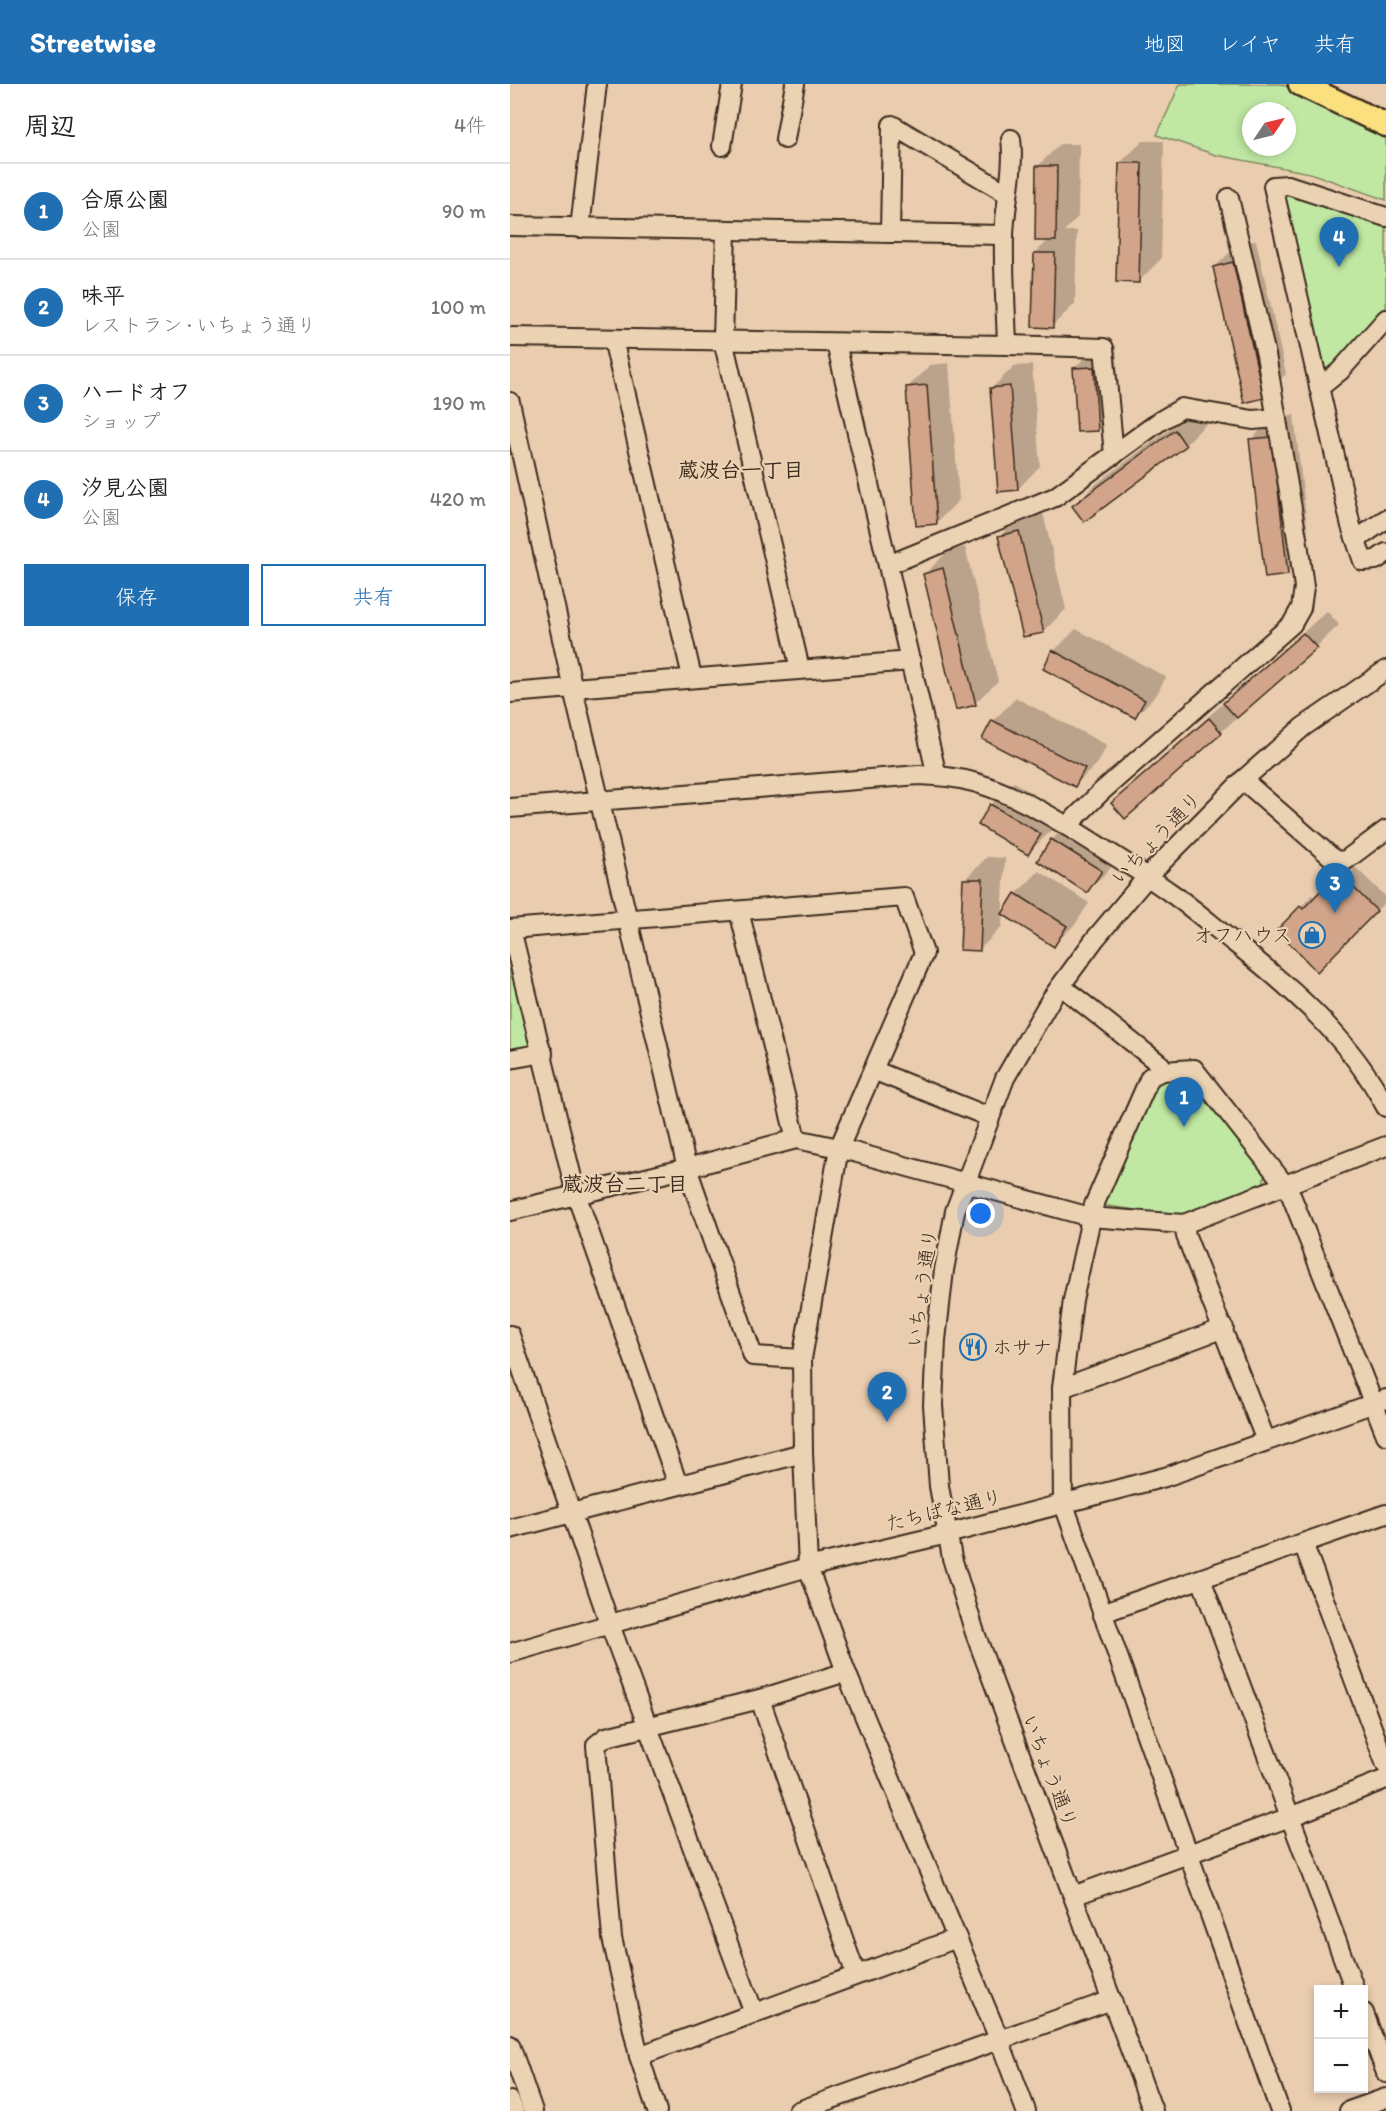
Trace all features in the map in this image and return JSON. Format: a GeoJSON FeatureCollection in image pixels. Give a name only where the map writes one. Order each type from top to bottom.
{"type":"FeatureCollection","features":[{"type":"Feature","properties":{"kind":"main road"},"geometry":{"type":"LineString","coordinates":[[1300,84],[1386,125]]}},
{"type":"Feature","properties":{"kind":"street"},"geometry":{"type":"LineString","coordinates":[[579,228],[597,84]]}},
{"type":"Feature","properties":{"kind":"street"},"geometry":{"type":"LineString","coordinates":[[722,146],[732,84]]}},
{"type":"Feature","properties":{"kind":"street"},"geometry":{"type":"LineString","coordinates":[[785,139],[795,84]]}},
{"type":"Feature","properties":{"kind":"street"},"geometry":{"type":"LineString","coordinates":[[890,233],[892,125],[1008,194]]}},
{"type":"Feature","properties":{"kind":"street"},"geometry":{"type":"LineString","coordinates":[[1007,345],[1004,235],[1013,156],[1011,139]]}},
{"type":"Feature","properties":{"kind":"street"},"geometry":{"type":"LineString","coordinates":[[1386,218],[1288,185],[1273,186],[1351,526],[1363,561],[1376,560],[1386,553]]}},
{"type":"Feature","properties":{"kind":"street"},"geometry":{"type":"LineString","coordinates":[[1067,826],[1101,792],[1292,624],[1302,608],[1304,587],[1302,568],[1266,355],[1229,198]]}},
{"type":"Feature","properties":{"kind":"street"},"geometry":{"type":"LineString","coordinates":[[510,226],[1004,235]]}},
{"type":"Feature","properties":{"kind":"street"},"geometry":{"type":"LineString","coordinates":[[726,230],[723,340],[800,669]]}},
{"type":"Feature","properties":{"kind":"street"},"geometry":{"type":"LineString","coordinates":[[1319,388],[1340,371],[1386,319]]}},
{"type":"Feature","properties":{"kind":"street"},"geometry":{"type":"LineString","coordinates":[[510,338],[1104,348],[1114,455]]}},
{"type":"Feature","properties":{"kind":"street"},"geometry":{"type":"LineString","coordinates":[[613,339],[692,677]]}},
{"type":"Feature","properties":{"kind":"street"},"geometry":{"type":"LineString","coordinates":[[836,343],[937,776]]}},
{"type":"Feature","properties":{"kind":"street"},"geometry":{"type":"LineString","coordinates":[[510,402],[515,447],[687,1168],[753,1356],[802,1359]]}},
{"type":"Feature","properties":{"kind":"street"},"geometry":{"type":"LineString","coordinates":[[888,565],[1055,497],[1160,421],[1182,408],[1253,420],[1277,418]]}},
{"type":"Feature","properties":{"kind":"street"},"geometry":{"type":"LineString","coordinates":[[1356,540],[1386,519]]}},
{"type":"Feature","properties":{"kind":"street"},"geometry":{"type":"LineString","coordinates":[[510,693],[911,661]]}},
{"type":"Feature","properties":{"kind":"street","name":"いちょう通り"},"geometry":{"type":"LineString","coordinates":[[1153,2111],[975,1633],[952,1558],[939,1486],[933,1405],[936,1340],[944,1270],[955,1211],[1005,1078],[1061,986],[1095,939],[1147,876],[1243,780],[1303,727],[1386,670]]}},
{"type":"Feature","properties":{"kind":"street"},"geometry":{"type":"LineString","coordinates":[[510,808],[873,778],[952,776],[979,784],[1015,798],[1067,826],[1172,893],[1279,978],[1316,1012],[1345,1043],[1367,1074],[1386,1107]]}},
{"type":"Feature","properties":{"kind":"street"},"geometry":{"type":"LineString","coordinates":[[1243,780],[1336,861],[1346,860],[1386,830]]}},
{"type":"Feature","properties":{"kind":"street"},"geometry":{"type":"LineString","coordinates":[[678,1485],[576,1194],[511,929],[904,897],[924,953],[839,1148],[802,1359],[808,1567],[846,1672],[999,2039],[1026,2111]]}},
{"type":"Feature","properties":{"kind":"street"},"geometry":{"type":"LineString","coordinates":[[739,910],[796,1139]]}},
{"type":"Feature","properties":{"kind":"street"},"geometry":{"type":"LineString","coordinates":[[1061,986],[1161,1065],[1162,1071]]}},
{"type":"Feature","properties":{"kind":"street"},"geometry":{"type":"LineString","coordinates":[[510,1059],[543,1053]]}},
{"type":"Feature","properties":{"kind":"street"},"geometry":{"type":"LineString","coordinates":[[1280,2111],[1063,1502],[1062,1388],[1073,1300],[1090,1217],[1149,1077],[1162,1071],[1194,1069],[1285,1185],[1380,1401],[1386,1435]]}},
{"type":"Feature","properties":{"kind":"street"},"geometry":{"type":"LineString","coordinates":[[873,1070],[989,1117]]}},
{"type":"Feature","properties":{"kind":"street"},"geometry":{"type":"LineString","coordinates":[[510,1211],[796,1139],[839,1148],[1090,1217],[1184,1224],[1386,1146]]}},
{"type":"Feature","properties":{"kind":"street"},"geometry":{"type":"LineString","coordinates":[[1184,1224],[1186,1236],[1224,1328],[1266,1441]]}},
{"type":"Feature","properties":{"kind":"street"},"geometry":{"type":"LineString","coordinates":[[1062,1388],[1224,1328]]}},
{"type":"Feature","properties":{"kind":"street"},"geometry":{"type":"LineString","coordinates":[[510,1335],[610,1625],[754,2013]]}},
{"type":"Feature","properties":{"kind":"street","name":"たちばな通り"},"geometry":{"type":"LineString","coordinates":[[510,1653],[808,1567],[1165,1478],[1380,1401]]}},
{"type":"Feature","properties":{"kind":"street"},"geometry":{"type":"LineString","coordinates":[[510,1529],[803,1453]]}},
{"type":"Feature","properties":{"kind":"street"},"geometry":{"type":"LineString","coordinates":[[1102,1613],[1386,1514]]}},
{"type":"Feature","properties":{"kind":"street"},"geometry":{"type":"LineString","coordinates":[[1303,1543],[1386,1765]]}},
{"type":"Feature","properties":{"kind":"street"},"geometry":{"type":"LineString","coordinates":[[1201,1579],[1353,1985]]}},
{"type":"Feature","properties":{"kind":"street"},"geometry":{"type":"LineString","coordinates":[[657,2111],[639,2056],[612,1938],[596,1744],[606,1737],[760,1699],[846,1672]]}},
{"type":"Feature","properties":{"kind":"street"},"geometry":{"type":"LineString","coordinates":[[760,1699],[856,1975]]}},
{"type":"Feature","properties":{"kind":"street"},"geometry":{"type":"LineString","coordinates":[[1073,1896],[1290,1817],[1386,1779]]}},
{"type":"Feature","properties":{"kind":"street"},"geometry":{"type":"LineString","coordinates":[[639,2056],[957,1938]]}},
{"type":"Feature","properties":{"kind":"street"},"geometry":{"type":"LineString","coordinates":[[798,2111],[1112,2000]]}},
{"type":"Feature","properties":{"kind":"street"},"geometry":{"type":"LineString","coordinates":[[1368,2024],[1386,2073]]}},
{"type":"Feature","properties":{"kind":"street"},"geometry":{"type":"LineString","coordinates":[[510,2045],[533,2111]]}},
{"type":"Feature","properties":{"kind":"street"},"geometry":{"type":"LineString","coordinates":[[1349,2111],[1386,2098]]}},
{"type":"Feature","properties":{"kind":"street"},"geometry":{"type":"LineString","coordinates":[[510,2101],[514,2111]]}},
{"type":"Feature","properties":{"kind":"green space"},"geometry":{"type":"Polygon","coordinates":[[[1180,84],[1281,84],[1386,130],[1386,200],[1310,173],[1216,155],[1157,135],[1180,84]]]}},
{"type":"Feature","properties":{"kind":"green space"},"geometry":{"type":"Polygon","coordinates":[[[1273,186],[1386,219],[1386,314],[1319,388],[1273,186]]]}},
{"type":"Feature","properties":{"kind":"green space"},"geometry":{"type":"Polygon","coordinates":[[[510,929],[543,1053],[510,1059],[510,929]]]}},
{"type":"Feature","properties":{"kind":"green space"},"geometry":{"type":"Polygon","coordinates":[[[1168,1079],[1195,1079],[1265,1169],[1263,1187],[1185,1217],[1101,1205],[1154,1085],[1168,1079]]]}},
{"type":"Feature","properties":{"kind":"building"},"geometry":{"type":"Polygon","coordinates":[[[1119,163],[1142,163],[1139,283],[1116,282],[1119,163]]]}},
{"type":"Feature","properties":{"kind":"building"},"geometry":{"type":"Polygon","coordinates":[[[1036,166],[1057,166],[1056,241],[1035,241],[1036,166]]]}},
{"type":"Feature","properties":{"kind":"building"},"geometry":{"type":"Polygon","coordinates":[[[1034,253],[1055,253],[1053,328],[1032,327],[1034,253]]]}},
{"type":"Feature","properties":{"kind":"building"},"geometry":{"type":"Polygon","coordinates":[[[1233,262],[1264,398],[1244,403],[1213,267],[1233,262]]]}},
{"type":"Feature","properties":{"kind":"building"},"geometry":{"type":"Polygon","coordinates":[[[1094,367],[1098,431],[1077,432],[1073,368],[1094,367]]]}},
{"type":"Feature","properties":{"kind":"building"},"geometry":{"type":"Polygon","coordinates":[[[927,385],[937,524],[916,526],[906,387],[927,385]]]}},
{"type":"Feature","properties":{"kind":"building"},"geometry":{"type":"Polygon","coordinates":[[[1010,386],[1018,490],[998,492],[990,388],[1010,386]]]}},
{"type":"Feature","properties":{"kind":"building"},"geometry":{"type":"Polygon","coordinates":[[[1175,430],[1186,446],[1084,522],[1072,506],[1175,430]]]}},
{"type":"Feature","properties":{"kind":"building"},"geometry":{"type":"Polygon","coordinates":[[[1272,437],[1288,575],[1265,578],[1249,439],[1272,437]]]}},
{"type":"Feature","properties":{"kind":"building"},"geometry":{"type":"Polygon","coordinates":[[[1019,531],[1044,633],[1023,637],[998,536],[1019,531]]]}},
{"type":"Feature","properties":{"kind":"building"},"geometry":{"type":"Polygon","coordinates":[[[943,568],[976,705],[956,710],[923,574],[943,568]]]}},
{"type":"Feature","properties":{"kind":"building"},"geometry":{"type":"Polygon","coordinates":[[[1303,633],[1317,648],[1237,718],[1223,703],[1303,633]]]}},
{"type":"Feature","properties":{"kind":"building"},"geometry":{"type":"Polygon","coordinates":[[[1052,650],[1145,700],[1135,718],[1043,669],[1052,650]]]}},
{"type":"Feature","properties":{"kind":"building"},"geometry":{"type":"Polygon","coordinates":[[[1209,718],[1222,733],[1125,819],[1111,803],[1209,718]]]}},
{"type":"Feature","properties":{"kind":"building"},"geometry":{"type":"Polygon","coordinates":[[[992,720],[1085,768],[1075,787],[982,739],[992,720]]]}},
{"type":"Feature","properties":{"kind":"building"},"geometry":{"type":"Polygon","coordinates":[[[990,804],[1041,834],[1028,855],[978,825],[990,804]]]}},
{"type":"Feature","properties":{"kind":"building"},"geometry":{"type":"Polygon","coordinates":[[[1051,839],[1102,871],[1087,893],[1037,861],[1051,839]]]}},
{"type":"Feature","properties":{"kind":"building"},"geometry":{"type":"Polygon","coordinates":[[[1342,876],[1377,911],[1317,972],[1277,930],[1300,906],[1303,909],[1326,885],[1331,888],[1342,876]]]}},
{"type":"Feature","properties":{"kind":"building"},"geometry":{"type":"Polygon","coordinates":[[[963,879],[983,879],[980,951],[960,950],[963,879]]]}},
{"type":"Feature","properties":{"kind":"building"},"geometry":{"type":"Polygon","coordinates":[[[1015,893],[1067,926],[1054,947],[1002,914],[1015,893]]]}},
{"type":"Feature","properties":{"kind":"place","name":"汐見公園"},"geometry":{"type":"Point","coordinates":[1339,267]}},
{"type":"Feature","properties":{"kind":"place","name":"ハードオフ"},"geometry":{"type":"Point","coordinates":[1335,913]}},
{"type":"Feature","properties":{"kind":"place","name":"オフハウス"},"geometry":{"type":"Point","coordinates":[1312,935]}},
{"type":"Feature","properties":{"kind":"place","name":"合原公園"},"geometry":{"type":"Point","coordinates":[1184,1127]}},
{"type":"Feature","properties":{"kind":"place","name":"ホサナ"},"geometry":{"type":"Point","coordinates":[973,1347]}},
{"type":"Feature","properties":{"kind":"place","name":"味平"},"geometry":{"type":"Point","coordinates":[887,1422]}},
{"type":"Feature","properties":{"kind":"district","name":"蔵波台一丁目"},"geometry":{"type":"Point","coordinates":[741,470]}},
{"type":"Feature","properties":{"kind":"district","name":"蔵波台二丁目"},"geometry":{"type":"Point","coordinates":[625,1184]}}]}
